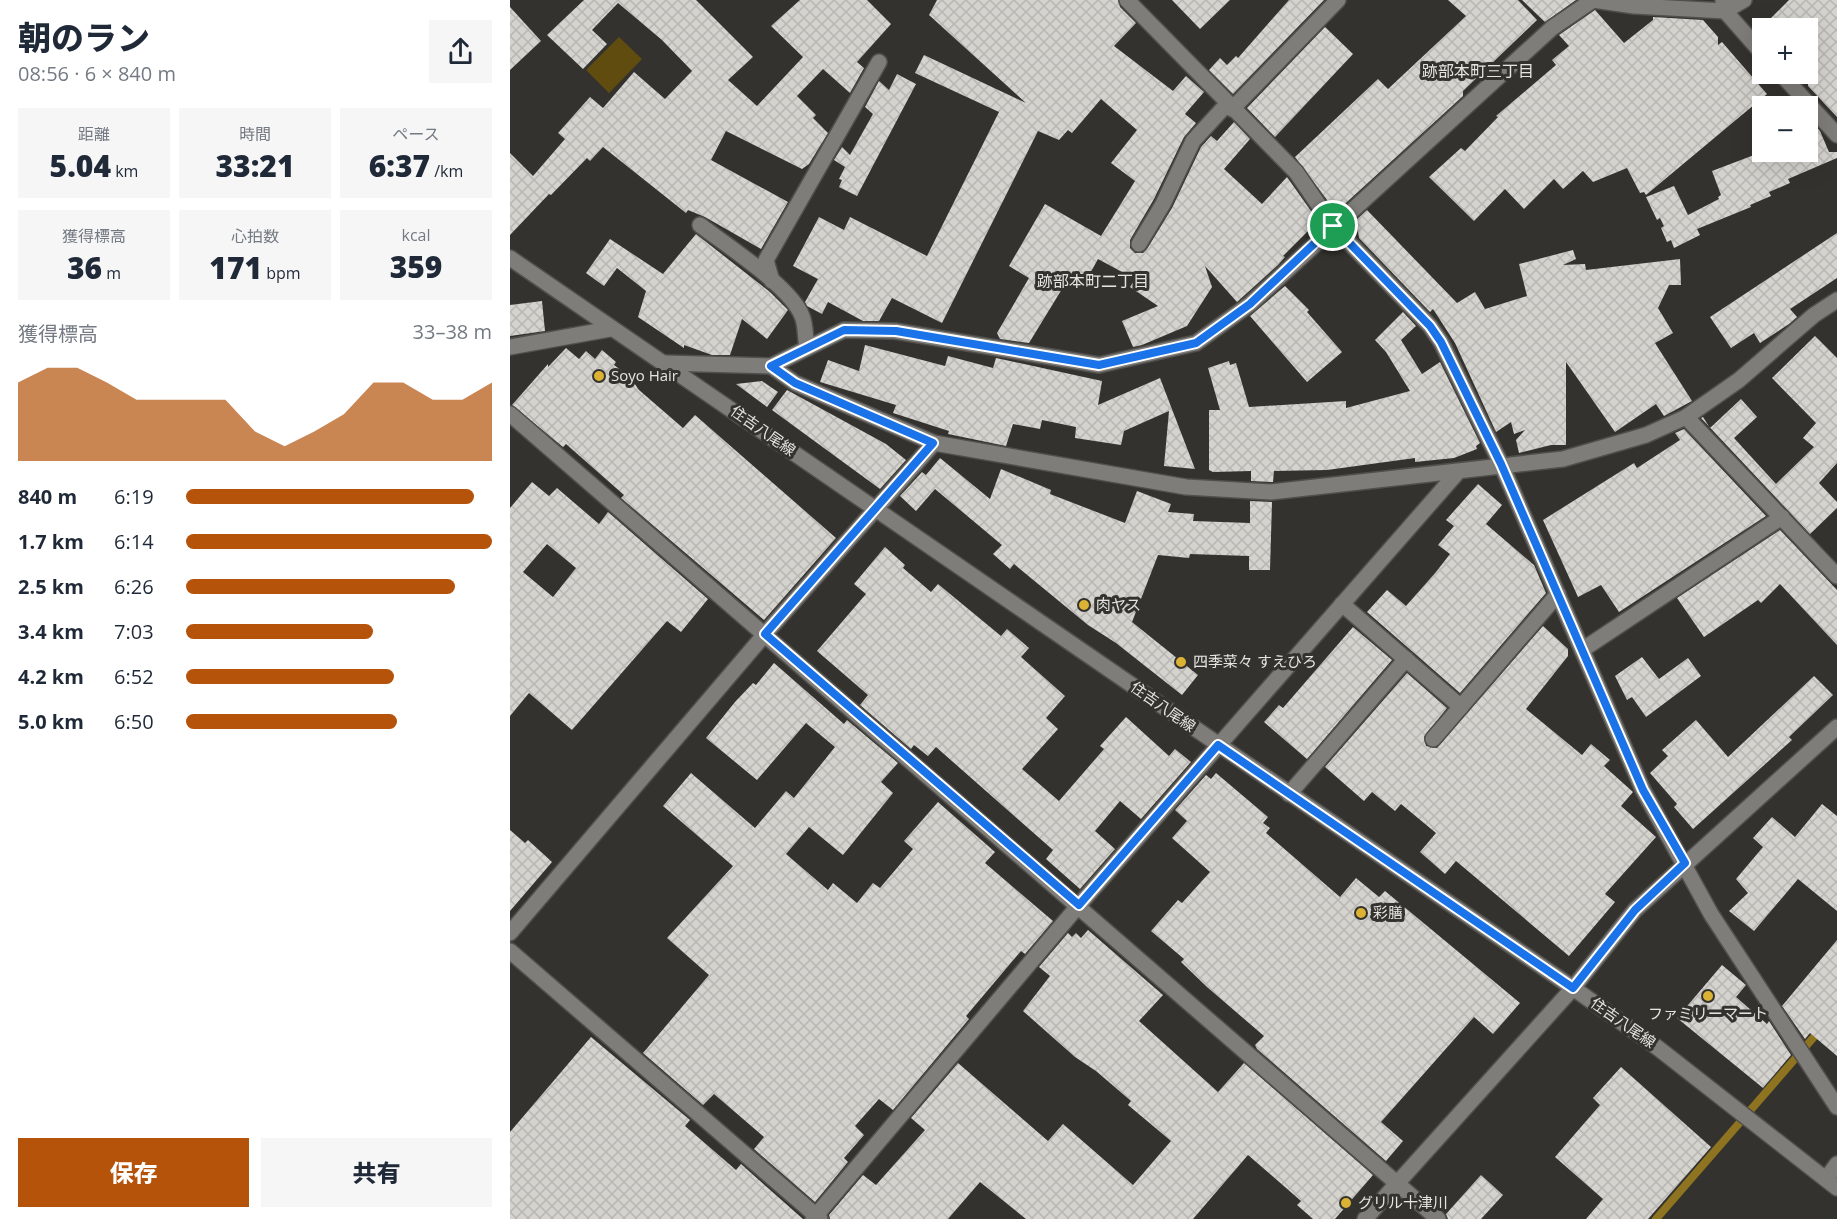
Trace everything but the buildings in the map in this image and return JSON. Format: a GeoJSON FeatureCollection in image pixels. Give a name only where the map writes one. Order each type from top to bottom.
{"type":"FeatureCollection","features":[{"type":"Feature","properties":{"kind":"street"},"geometry":{"type":"LineString","coordinates":[[1127,0],[1296,172],[1333,226],[1430,326],[1441,342],[1501,464],[1643,790],[1685,863],[1711,915],[1837,1107]]}},
{"type":"Feature","properties":{"kind":"street"},"geometry":{"type":"LineString","coordinates":[[1139,244],[1193,141],[1338,0]]}},
{"type":"Feature","properties":{"kind":"street"},"geometry":{"type":"LineString","coordinates":[[665,363],[771,366],[844,330],[896,331],[1099,365],[1196,343],[1250,304],[1552,28],[1593,0],[1634,6],[1724,5],[1744,0]]}},
{"type":"Feature","properties":{"kind":"street"},"geometry":{"type":"LineString","coordinates":[[1724,5],[1752,40]]}},
{"type":"Feature","properties":{"kind":"street"},"geometry":{"type":"LineString","coordinates":[[772,281],[766,260],[879,62]]}},
{"type":"Feature","properties":{"kind":"street"},"geometry":{"type":"LineString","coordinates":[[1790,84],[1837,135]]}},
{"type":"Feature","properties":{"kind":"street"},"geometry":{"type":"LineString","coordinates":[[700,225],[772,281],[798,307],[803,317],[807,348]]}},
{"type":"Feature","properties":{"kind":"street","name":"住吉八尾線"},"geometry":{"type":"LineString","coordinates":[[510,258],[610,329],[665,363],[1573,988],[1658,1048],[1831,1183]]}},
{"type":"Feature","properties":{"kind":"street"},"geometry":{"type":"LineString","coordinates":[[771,366],[795,383],[933,443],[1194,488],[1271,492],[1457,473],[1501,464],[1563,459],[1646,435],[1686,417],[1739,381],[1814,315],[1837,300]]}},
{"type":"Feature","properties":{"kind":"street"},"geometry":{"type":"LineString","coordinates":[[510,347],[610,329]]}},
{"type":"Feature","properties":{"kind":"street"},"geometry":{"type":"LineString","coordinates":[[510,414],[1079,905],[1438,1219]]}},
{"type":"Feature","properties":{"kind":"street"},"geometry":{"type":"LineString","coordinates":[[1686,417],[1837,576]]}},
{"type":"Feature","properties":{"kind":"street"},"geometry":{"type":"LineString","coordinates":[[510,933],[765,634],[933,443]]}},
{"type":"Feature","properties":{"kind":"street"},"geometry":{"type":"LineString","coordinates":[[510,951],[817,1218],[1079,905],[1457,473]]}},
{"type":"Feature","properties":{"kind":"street"},"geometry":{"type":"LineString","coordinates":[[1582,650],[1782,517]]}},
{"type":"Feature","properties":{"kind":"street"},"geometry":{"type":"LineString","coordinates":[[1433,739],[1558,594]]}},
{"type":"Feature","properties":{"kind":"street"},"geometry":{"type":"LineString","coordinates":[[1342,604],[1461,707]]}},
{"type":"Feature","properties":{"kind":"street"},"geometry":{"type":"LineString","coordinates":[[1289,794],[1406,659]]}},
{"type":"Feature","properties":{"kind":"street"},"geometry":{"type":"LineString","coordinates":[[1365,1219],[1573,988],[1635,910],[1837,727]]}},
{"type":"Feature","properties":{"kind":"street"},"geometry":{"type":"LineString","coordinates":[[1831,1183],[1837,1164]]}},
{"type":"Feature","properties":{"kind":"shaded area"},"geometry":{"type":"Polygon","coordinates":[[[619,37],[642,59],[609,93],[586,70],[619,37]]]}},
{"type":"Feature","properties":{"kind":"waterway"},"geometry":{"type":"LineString","coordinates":[[1656,1219],[1820,1030]]}},
{"type":"Feature","properties":{"kind":"place","name":"Soyo Hair"},"geometry":{"type":"Point","coordinates":[599,376]}},
{"type":"Feature","properties":{"kind":"place","name":"肉ヤス"},"geometry":{"type":"Point","coordinates":[1084,605]}},
{"type":"Feature","properties":{"kind":"place","name":"四季菜々 すえひろ"},"geometry":{"type":"Point","coordinates":[1181,662]}},
{"type":"Feature","properties":{"kind":"place","name":"彩膳"},"geometry":{"type":"Point","coordinates":[1361,913]}},
{"type":"Feature","properties":{"kind":"place","name":"ファミリーマート"},"geometry":{"type":"Point","coordinates":[1708,996]}},
{"type":"Feature","properties":{"kind":"place","name":"グリル十津川"},"geometry":{"type":"Point","coordinates":[1346,1203]}},
{"type":"Feature","properties":{"kind":"district","name":"跡部本町三丁目"},"geometry":{"type":"Point","coordinates":[1478,71]}},
{"type":"Feature","properties":{"kind":"district","name":"跡部本町二丁目"},"geometry":{"type":"Point","coordinates":[1093,281]}},
{"type":"Feature","properties":{"kind":"route"},"geometry":{"type":"LineString","coordinates":[[1333,226],[1430,326],[1441,342],[1501,464],[1643,790],[1685,863],[1635,910],[1573,988],[1218,745],[1079,905],[765,634],[933,443],[795,383],[771,366],[844,330],[896,331],[1099,365],[1196,343],[1250,304],[1333,226]]}}]}
